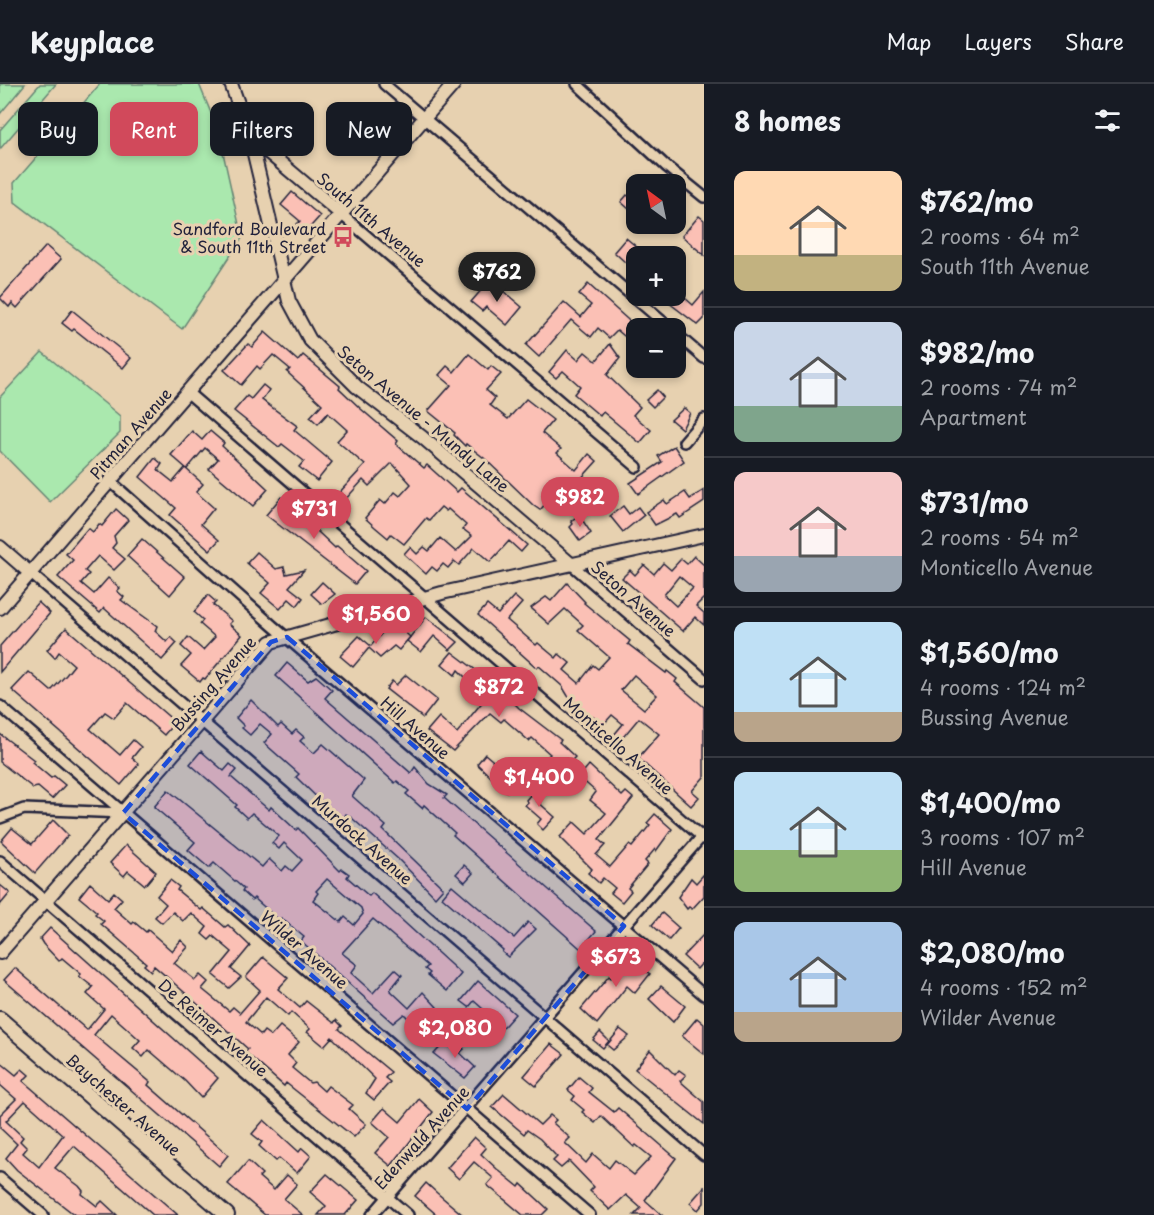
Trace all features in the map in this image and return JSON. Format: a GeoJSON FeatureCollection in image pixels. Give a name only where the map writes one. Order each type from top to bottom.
{"type":"FeatureCollection","features":[{"type":"Feature","properties":{"kind":"main road","name":"Baychester Avenue"},"geometry":{"type":"LineString","coordinates":[[0,1019],[227,1215]]}},
{"type":"Feature","properties":{"kind":"street","name":"Seton Avenue - Mundy Lane"},"geometry":{"type":"LineString","coordinates":[[231,84],[237,102]]}},
{"type":"Feature","properties":{"kind":"street"},"geometry":{"type":"LineString","coordinates":[[384,84],[658,318]]}},
{"type":"Feature","properties":{"kind":"street","name":"Pitman Avenue"},"geometry":{"type":"LineString","coordinates":[[0,608],[454,84]]}},
{"type":"Feature","properties":{"kind":"street"},"geometry":{"type":"LineString","coordinates":[[577,84],[667,167],[704,197]]}},
{"type":"Feature","properties":{"kind":"street","name":"Seton Avenue - Mundy Lane"},"geometry":{"type":"LineString","coordinates":[[255,156],[294,314],[310,340],[325,357],[571,564]]}},
{"type":"Feature","properties":{"kind":"street","name":"South 11th Avenue"},"geometry":{"type":"LineString","coordinates":[[273,156],[637,467]]}},
{"type":"Feature","properties":{"kind":"street"},"geometry":{"type":"LineString","coordinates":[[686,342],[704,358]]}},
{"type":"Feature","properties":{"kind":"street","name":"Monticello Avenue"},"geometry":{"type":"LineString","coordinates":[[187,392],[703,837]]}},
{"type":"Feature","properties":{"kind":"street"},"geometry":{"type":"LineString","coordinates":[[684,442],[704,419]]}},
{"type":"Feature","properties":{"kind":"street","name":"Hill Avenue"},"geometry":{"type":"LineString","coordinates":[[110,481],[287,638],[704,995]]}},
{"type":"Feature","properties":{"kind":"street","name":"Bussing Avenue"},"geometry":{"type":"LineString","coordinates":[[0,953],[271,642],[425,598],[704,535]]}},
{"type":"Feature","properties":{"kind":"street","name":"Murdock Avenue"},"geometry":{"type":"LineString","coordinates":[[0,547],[704,1155]]}},
{"type":"Feature","properties":{"kind":"street","name":"Seton Avenue"},"geometry":{"type":"LineString","coordinates":[[571,564],[704,679]]}},
{"type":"Feature","properties":{"kind":"street","name":"Wilder Avenue"},"geometry":{"type":"LineString","coordinates":[[0,706],[590,1215]]}},
{"type":"Feature","properties":{"kind":"street"},"geometry":{"type":"LineString","coordinates":[[0,818],[24,809],[123,813]]}},
{"type":"Feature","properties":{"kind":"street","name":"Edenwald Avenue"},"geometry":{"type":"LineString","coordinates":[[372,1215],[703,837]]}},
{"type":"Feature","properties":{"kind":"street","name":"De Reimer Avenue"},"geometry":{"type":"LineString","coordinates":[[0,861],[408,1215]]}},
{"type":"Feature","properties":{"kind":"street"},"geometry":{"type":"LineString","coordinates":[[0,1178],[43,1215]]}},
{"type":"Feature","properties":{"kind":"highlighted area"},"geometry":{"type":"Polygon","coordinates":[[[287,637],[624,926],[467,1109],[123,813],[271,642],[287,637]]]}},
{"type":"Feature","properties":{"kind":"green space"},"geometry":{"type":"Polygon","coordinates":[[[0,84],[25,84],[0,114],[0,84]]]}},
{"type":"Feature","properties":{"kind":"green space"},"geometry":{"type":"Polygon","coordinates":[[[40,84],[56,84],[40,102],[24,102],[40,84]]]}},
{"type":"Feature","properties":{"kind":"green space"},"geometry":{"type":"Polygon","coordinates":[[[100,84],[199,84],[210,111],[210,156],[224,156],[242,238],[182,329],[15,202],[14,183],[37,156],[98,156],[98,102],[84,102],[100,84]]]}},
{"type":"Feature","properties":{"kind":"green space"},"geometry":{"type":"Polygon","coordinates":[[[18,109],[18,128],[0,149],[0,130],[18,109]]]}},
{"type":"Feature","properties":{"kind":"green space"},"geometry":{"type":"Polygon","coordinates":[[[42,352],[120,416],[120,433],[50,502],[0,451],[0,397],[42,352]]]}},
{"type":"Feature","properties":{"kind":"building"},"geometry":{"type":"Polygon","coordinates":[[[292,192],[320,216],[304,234],[295,226],[300,221],[281,205],[292,192]]]}},
{"type":"Feature","properties":{"kind":"building"},"geometry":{"type":"Polygon","coordinates":[[[626,196],[626,206],[621,202],[626,196]]]}},
{"type":"Feature","properties":{"kind":"building"},"geometry":{"type":"Polygon","coordinates":[[[699,216],[704,220],[704,255],[682,236],[699,216]]]}},
{"type":"Feature","properties":{"kind":"building"},"geometry":{"type":"Polygon","coordinates":[[[626,238],[636,246],[626,246],[626,263],[614,252],[626,238]]]}},
{"type":"Feature","properties":{"kind":"building"},"geometry":{"type":"Polygon","coordinates":[[[46,246],[61,259],[17,308],[12,303],[9,307],[0,298],[46,246]]]}},
{"type":"Feature","properties":{"kind":"building"},"geometry":{"type":"Polygon","coordinates":[[[490,280],[522,307],[507,325],[486,307],[482,311],[471,302],[490,280]]]}},
{"type":"Feature","properties":{"kind":"building"},"geometry":{"type":"Polygon","coordinates":[[[588,284],[626,318],[626,338],[617,330],[609,338],[598,328],[591,337],[571,320],[539,357],[526,345],[564,302],[581,317],[591,305],[579,295],[588,284]]]}},
{"type":"Feature","properties":{"kind":"building"},"geometry":{"type":"Polygon","coordinates":[[[704,292],[704,319],[698,325],[673,306],[686,306],[686,299],[693,305],[704,292]]]}},
{"type":"Feature","properties":{"kind":"building"},"geometry":{"type":"Polygon","coordinates":[[[72,310],[131,358],[123,368],[74,329],[72,331],[62,323],[72,310]]]}},
{"type":"Feature","properties":{"kind":"building"},"geometry":{"type":"Polygon","coordinates":[[[265,332],[298,361],[303,355],[340,386],[339,388],[361,409],[398,441],[396,444],[424,468],[427,465],[457,492],[461,488],[527,545],[521,552],[509,541],[490,562],[474,548],[459,565],[454,561],[448,568],[443,564],[437,571],[432,567],[426,574],[404,554],[410,547],[417,554],[424,547],[429,551],[440,538],[456,552],[472,536],[463,529],[466,525],[448,509],[446,511],[441,507],[429,520],[426,518],[404,544],[391,534],[388,538],[365,518],[380,500],[385,504],[395,492],[400,496],[411,484],[392,463],[369,486],[363,480],[343,502],[336,496],[365,465],[337,441],[347,430],[328,413],[318,424],[310,417],[322,404],[287,372],[290,369],[273,355],[260,369],[257,366],[241,385],[224,370],[248,344],[252,347],[265,332]]]}},
{"type":"Feature","properties":{"kind":"building"},"geometry":{"type":"Polygon","coordinates":[[[610,344],[620,358],[607,375],[640,407],[633,415],[651,430],[640,443],[603,412],[600,416],[574,394],[580,386],[563,371],[556,378],[549,372],[567,350],[578,360],[585,352],[596,361],[610,344]]]}},
{"type":"Feature","properties":{"kind":"building"},"geometry":{"type":"Polygon","coordinates":[[[469,354],[488,370],[491,366],[501,374],[486,390],[495,398],[490,405],[508,419],[526,399],[553,420],[542,433],[561,449],[557,453],[576,470],[589,454],[597,461],[579,481],[587,488],[580,496],[590,504],[580,515],[573,508],[577,504],[559,489],[540,510],[534,506],[484,458],[466,444],[465,446],[454,435],[455,433],[428,411],[451,385],[439,375],[447,366],[454,372],[469,354]]]}},
{"type":"Feature","properties":{"kind":"building"},"geometry":{"type":"Polygon","coordinates":[[[263,385],[269,390],[262,400],[297,426],[294,430],[332,462],[317,481],[299,467],[304,461],[282,444],[279,447],[234,411],[247,396],[251,399],[263,385]]]}},
{"type":"Feature","properties":{"kind":"building"},"geometry":{"type":"Polygon","coordinates":[[[657,390],[663,397],[653,407],[646,400],[657,390]]]}},
{"type":"Feature","properties":{"kind":"building"},"geometry":{"type":"Polygon","coordinates":[[[684,408],[690,413],[682,429],[671,420],[684,408]]]}},
{"type":"Feature","properties":{"kind":"building"},"geometry":{"type":"Polygon","coordinates":[[[192,431],[202,440],[210,431],[224,443],[222,446],[268,489],[253,506],[209,469],[218,459],[205,448],[187,469],[171,455],[192,431]]]}},
{"type":"Feature","properties":{"kind":"building"},"geometry":{"type":"Polygon","coordinates":[[[674,446],[684,461],[638,494],[630,483],[662,462],[658,456],[674,446]]]}},
{"type":"Feature","properties":{"kind":"building"},"geometry":{"type":"Polygon","coordinates":[[[155,458],[162,464],[158,470],[173,482],[185,468],[203,484],[196,492],[214,508],[201,524],[219,540],[210,550],[170,515],[176,508],[140,477],[155,458]]]}},
{"type":"Feature","properties":{"kind":"building"},"geometry":{"type":"Polygon","coordinates":[[[704,490],[704,502],[680,518],[677,514],[655,525],[646,512],[664,500],[667,504],[685,492],[690,499],[704,490]]]}},
{"type":"Feature","properties":{"kind":"building"},"geometry":{"type":"Polygon","coordinates":[[[281,497],[335,548],[337,546],[366,571],[355,584],[266,515],[281,497]]]}},
{"type":"Feature","properties":{"kind":"building"},"geometry":{"type":"Polygon","coordinates":[[[623,506],[629,514],[638,507],[644,515],[623,532],[610,516],[623,506]]]}},
{"type":"Feature","properties":{"kind":"building"},"geometry":{"type":"Polygon","coordinates":[[[116,509],[128,520],[114,536],[116,543],[112,548],[125,559],[114,570],[98,556],[85,571],[89,574],[81,583],[94,594],[108,578],[120,588],[117,591],[124,597],[121,600],[157,626],[155,631],[167,642],[171,637],[177,643],[162,660],[104,608],[100,613],[58,577],[73,560],[66,554],[88,528],[93,532],[99,524],[102,526],[116,509]]]}},
{"type":"Feature","properties":{"kind":"building"},"geometry":{"type":"Polygon","coordinates":[[[579,515],[591,533],[580,541],[570,527],[573,524],[571,521],[579,515]]]}},
{"type":"Feature","properties":{"kind":"building"},"geometry":{"type":"Polygon","coordinates":[[[142,539],[185,577],[170,595],[127,556],[142,539]]]}},
{"type":"Feature","properties":{"kind":"building"},"geometry":{"type":"Polygon","coordinates":[[[257,552],[276,569],[284,567],[286,574],[304,570],[289,587],[303,598],[297,606],[289,599],[280,609],[261,593],[270,583],[247,563],[257,552]]]}},
{"type":"Feature","properties":{"kind":"building"},"geometry":{"type":"Polygon","coordinates":[[[694,556],[704,565],[704,598],[696,606],[704,613],[704,625],[695,617],[683,631],[622,578],[630,570],[635,575],[644,565],[654,574],[663,563],[671,570],[681,559],[687,564],[694,556]],[[679,576],[664,595],[676,606],[693,588],[679,576]]]}},
{"type":"Feature","properties":{"kind":"building"},"geometry":{"type":"Polygon","coordinates":[[[322,582],[335,594],[322,604],[311,594],[322,582]]]}},
{"type":"Feature","properties":{"kind":"building"},"geometry":{"type":"Polygon","coordinates":[[[567,583],[584,603],[630,641],[628,644],[677,679],[675,682],[704,707],[704,777],[692,791],[699,797],[691,806],[638,758],[659,734],[639,718],[619,742],[613,736],[623,724],[612,715],[603,725],[593,717],[592,719],[568,696],[562,686],[539,666],[537,668],[478,615],[487,605],[498,614],[514,596],[522,603],[507,620],[536,645],[538,643],[556,658],[559,654],[570,663],[564,670],[579,683],[593,665],[598,669],[609,657],[578,630],[583,625],[565,609],[549,624],[531,608],[546,597],[551,601],[567,583]],[[634,675],[621,690],[644,709],[657,695],[634,675]]]}},
{"type":"Feature","properties":{"kind":"building"},"geometry":{"type":"Polygon","coordinates":[[[208,595],[216,602],[213,605],[232,621],[229,624],[242,635],[200,682],[181,666],[191,655],[181,646],[188,637],[203,650],[215,637],[200,624],[203,620],[194,612],[208,595]]]}},
{"type":"Feature","properties":{"kind":"building"},"geometry":{"type":"Polygon","coordinates":[[[38,602],[50,613],[0,672],[0,646],[38,602]]]}},
{"type":"Feature","properties":{"kind":"building"},"geometry":{"type":"Polygon","coordinates":[[[426,617],[458,642],[450,650],[434,636],[421,652],[407,641],[426,617]]]}},
{"type":"Feature","properties":{"kind":"building"},"geometry":{"type":"Polygon","coordinates":[[[395,623],[410,637],[399,650],[394,646],[380,658],[369,648],[353,667],[340,656],[359,636],[371,646],[386,628],[389,631],[395,623]]]}},
{"type":"Feature","properties":{"kind":"building"},"geometry":{"type":"Polygon","coordinates":[[[66,628],[175,722],[164,735],[127,703],[114,718],[105,712],[90,729],[120,755],[133,740],[141,747],[132,758],[139,764],[121,785],[12,690],[29,672],[51,691],[66,675],[74,665],[59,652],[55,658],[47,650],[66,628]]]}},
{"type":"Feature","properties":{"kind":"building"},"geometry":{"type":"Polygon","coordinates":[[[452,652],[490,679],[519,708],[561,740],[559,742],[575,757],[560,773],[551,765],[542,775],[536,770],[550,754],[532,738],[529,741],[504,719],[501,722],[490,713],[453,751],[427,731],[439,717],[457,733],[484,700],[467,685],[470,682],[458,670],[455,675],[442,664],[452,652]]]}},
{"type":"Feature","properties":{"kind":"building"},"geometry":{"type":"Polygon","coordinates":[[[287,663],[308,681],[316,676],[323,682],[332,690],[325,698],[411,773],[415,767],[429,784],[447,795],[444,798],[596,931],[581,949],[453,835],[455,833],[424,805],[422,808],[406,794],[409,791],[397,781],[395,783],[276,676],[287,663]]]}},
{"type":"Feature","properties":{"kind":"building"},"geometry":{"type":"Polygon","coordinates":[[[406,675],[437,700],[423,718],[386,689],[392,681],[396,685],[406,675]]]}},
{"type":"Feature","properties":{"kind":"building"},"geometry":{"type":"Polygon","coordinates":[[[251,700],[278,727],[281,724],[292,734],[296,730],[304,737],[300,741],[314,753],[323,744],[364,780],[352,796],[386,826],[383,830],[443,888],[435,897],[398,859],[353,819],[346,814],[343,819],[333,813],[296,777],[299,774],[264,743],[272,734],[260,724],[250,735],[242,728],[244,726],[236,718],[251,700]]]}},
{"type":"Feature","properties":{"kind":"building"},"geometry":{"type":"Polygon","coordinates":[[[0,734],[34,760],[32,762],[51,778],[54,776],[65,785],[52,799],[38,787],[33,788],[0,762],[0,734]]]}},
{"type":"Feature","properties":{"kind":"building"},"geometry":{"type":"Polygon","coordinates":[[[201,751],[224,771],[230,764],[237,770],[231,777],[269,810],[271,807],[296,830],[298,828],[340,871],[342,869],[349,874],[347,877],[369,896],[372,893],[461,974],[447,991],[428,975],[430,973],[425,969],[428,966],[373,919],[342,953],[357,965],[351,973],[373,993],[395,969],[402,975],[390,990],[409,1008],[423,992],[437,1007],[425,1021],[433,1028],[422,1042],[414,1035],[419,1029],[404,1014],[393,1023],[301,941],[304,937],[281,918],[279,920],[254,898],[252,900],[242,891],[244,889],[214,863],[209,868],[188,850],[195,842],[154,807],[168,790],[262,867],[269,859],[282,871],[286,866],[292,871],[302,860],[284,843],[279,849],[272,843],[279,836],[252,813],[247,818],[235,807],[237,805],[190,764],[201,751]],[[327,879],[316,891],[318,893],[313,900],[341,922],[345,917],[354,925],[363,914],[361,908],[327,879]]]}},
{"type":"Feature","properties":{"kind":"building"},"geometry":{"type":"Polygon","coordinates":[[[485,754],[505,771],[508,767],[520,776],[507,792],[477,764],[485,754]]]}},
{"type":"Feature","properties":{"kind":"building"},"geometry":{"type":"Polygon","coordinates":[[[589,765],[622,796],[626,792],[633,798],[599,840],[605,845],[596,855],[610,867],[629,845],[632,847],[650,825],[647,823],[655,814],[672,829],[656,851],[655,849],[645,861],[648,864],[628,888],[631,891],[622,902],[611,893],[615,888],[603,878],[599,883],[588,873],[592,869],[560,837],[574,822],[587,834],[606,813],[590,800],[596,792],[579,777],[589,765]]]}},
{"type":"Feature","properties":{"kind":"building"},"geometry":{"type":"Polygon","coordinates":[[[538,786],[545,793],[537,801],[555,817],[543,830],[537,824],[541,819],[525,805],[528,802],[526,800],[538,786]]]}},
{"type":"Feature","properties":{"kind":"building"},"geometry":{"type":"Polygon","coordinates":[[[53,820],[68,835],[35,873],[1,841],[12,828],[32,844],[53,820]]]}},
{"type":"Feature","properties":{"kind":"building"},"geometry":{"type":"Polygon","coordinates":[[[126,845],[156,872],[145,885],[128,871],[124,876],[110,863],[126,845]]]}},
{"type":"Feature","properties":{"kind":"building"},"geometry":{"type":"Polygon","coordinates":[[[464,865],[473,873],[465,882],[456,874],[464,865]]]}},
{"type":"Feature","properties":{"kind":"building"},"geometry":{"type":"Polygon","coordinates":[[[704,874],[704,896],[692,909],[689,907],[687,909],[678,897],[691,878],[696,883],[704,874]]]}},
{"type":"Feature","properties":{"kind":"building"},"geometry":{"type":"Polygon","coordinates":[[[170,880],[179,887],[177,890],[201,910],[203,908],[225,927],[228,925],[250,946],[231,969],[241,977],[229,988],[213,975],[232,952],[213,936],[209,940],[202,934],[207,927],[191,913],[183,921],[173,912],[162,923],[155,917],[166,904],[157,896],[170,880]]]}},
{"type":"Feature","properties":{"kind":"building"},"geometry":{"type":"Polygon","coordinates":[[[90,883],[108,899],[114,892],[122,899],[114,908],[132,924],[134,922],[146,932],[148,930],[172,951],[181,940],[188,947],[174,963],[195,980],[200,975],[208,982],[202,989],[229,1011],[233,1007],[240,1013],[260,990],[246,977],[263,957],[288,978],[278,989],[300,1008],[306,1001],[334,1023],[336,1020],[342,1026],[339,1029],[391,1072],[385,1078],[390,1082],[374,1100],[366,1093],[375,1079],[332,1037],[324,1046],[307,1032],[310,1029],[291,1012],[288,1016],[266,997],[246,1022],[261,1035],[264,1031],[271,1036],[280,1026],[299,1042],[288,1055],[296,1063],[292,1068],[324,1091],[328,1086],[353,1105],[349,1109],[366,1124],[354,1137],[286,1083],[284,1086],[245,1052],[248,1049],[154,966],[151,971],[144,965],[146,963],[101,924],[104,921],[95,914],[97,912],[79,897],[90,883]]]}},
{"type":"Feature","properties":{"kind":"building"},"geometry":{"type":"Polygon","coordinates":[[[0,885],[10,893],[0,905],[0,885]]]}},
{"type":"Feature","properties":{"kind":"building"},"geometry":{"type":"Polygon","coordinates":[[[452,885],[514,938],[528,922],[536,929],[508,957],[502,952],[503,950],[442,897],[452,885]]]}},
{"type":"Feature","properties":{"kind":"building"},"geometry":{"type":"Polygon","coordinates":[[[662,913],[679,928],[669,940],[652,925],[662,913]]]}},
{"type":"Feature","properties":{"kind":"building"},"geometry":{"type":"Polygon","coordinates":[[[50,928],[218,1078],[201,1098],[149,1050],[143,1057],[133,1048],[140,1040],[111,1014],[94,1035],[150,1082],[148,1085],[228,1155],[219,1166],[4,980],[15,968],[87,1030],[104,1009],[87,994],[93,987],[79,976],[81,974],[62,958],[59,961],[43,944],[40,939],[50,928]]]}},
{"type":"Feature","properties":{"kind":"building"},"geometry":{"type":"Polygon","coordinates":[[[704,934],[704,961],[697,969],[683,956],[704,934]]]}},
{"type":"Feature","properties":{"kind":"building"},"geometry":{"type":"Polygon","coordinates":[[[634,955],[649,967],[646,971],[650,974],[635,993],[627,986],[597,1024],[581,1009],[609,976],[611,978],[634,955]]]}},
{"type":"Feature","properties":{"kind":"building"},"geometry":{"type":"Polygon","coordinates":[[[478,981],[515,1014],[488,1044],[477,1035],[492,1017],[474,1001],[469,1007],[461,1001],[478,981]]]}},
{"type":"Feature","properties":{"kind":"building"},"geometry":{"type":"Polygon","coordinates":[[[661,986],[685,1006],[673,1022],[649,999],[661,986]]]}},
{"type":"Feature","properties":{"kind":"building"},"geometry":{"type":"Polygon","coordinates":[[[697,1018],[704,1024],[704,1054],[682,1036],[697,1018]]]}},
{"type":"Feature","properties":{"kind":"building"},"geometry":{"type":"Polygon","coordinates":[[[620,1029],[629,1036],[613,1050],[607,1045],[620,1029]]]}},
{"type":"Feature","properties":{"kind":"building"},"geometry":{"type":"Polygon","coordinates":[[[600,1032],[609,1041],[603,1048],[593,1040],[600,1032]]]}},
{"type":"Feature","properties":{"kind":"building"},"geometry":{"type":"Polygon","coordinates":[[[446,1041],[452,1046],[456,1042],[464,1049],[460,1053],[475,1067],[465,1078],[434,1054],[446,1041]]]}},
{"type":"Feature","properties":{"kind":"building"},"geometry":{"type":"Polygon","coordinates":[[[551,1044],[564,1054],[536,1086],[524,1076],[551,1044]]]}},
{"type":"Feature","properties":{"kind":"building"},"geometry":{"type":"Polygon","coordinates":[[[650,1050],[675,1075],[679,1070],[686,1075],[680,1081],[704,1102],[704,1124],[635,1069],[650,1050]]]}},
{"type":"Feature","properties":{"kind":"building"},"geometry":{"type":"Polygon","coordinates":[[[0,1062],[16,1075],[22,1069],[29,1075],[23,1081],[178,1215],[153,1215],[74,1146],[55,1168],[79,1186],[83,1191],[82,1194],[97,1206],[102,1201],[117,1215],[75,1215],[17,1170],[6,1158],[17,1144],[0,1128],[0,1115],[16,1099],[0,1085],[0,1062]],[[25,1101],[6,1121],[23,1137],[20,1141],[27,1148],[23,1153],[39,1167],[63,1135],[25,1101]]]}},
{"type":"Feature","properties":{"kind":"building"},"geometry":{"type":"Polygon","coordinates":[[[579,1077],[592,1088],[589,1092],[614,1112],[618,1108],[676,1158],[645,1200],[662,1215],[634,1215],[641,1208],[626,1195],[610,1210],[590,1191],[594,1187],[569,1161],[561,1168],[553,1161],[557,1157],[540,1139],[527,1130],[524,1134],[492,1107],[504,1094],[540,1125],[550,1115],[556,1120],[553,1123],[570,1138],[565,1143],[586,1163],[593,1154],[609,1168],[615,1160],[634,1175],[651,1157],[636,1145],[634,1147],[601,1116],[595,1123],[582,1112],[584,1110],[572,1100],[575,1096],[568,1090],[579,1077]]]}},
{"type":"Feature","properties":{"kind":"building"},"geometry":{"type":"Polygon","coordinates":[[[419,1099],[433,1112],[391,1166],[375,1153],[389,1137],[372,1122],[384,1108],[400,1122],[419,1099]]]}},
{"type":"Feature","properties":{"kind":"building"},"geometry":{"type":"Polygon","coordinates":[[[264,1120],[299,1152],[302,1148],[311,1156],[297,1173],[279,1158],[276,1161],[259,1146],[262,1142],[252,1134],[264,1120]]]}},
{"type":"Feature","properties":{"kind":"building"},"geometry":{"type":"Polygon","coordinates":[[[474,1137],[486,1148],[481,1154],[519,1187],[521,1184],[548,1209],[542,1215],[523,1215],[487,1185],[493,1178],[474,1162],[459,1179],[447,1168],[474,1137]]]}},
{"type":"Feature","properties":{"kind":"building"},"geometry":{"type":"Polygon","coordinates":[[[248,1161],[262,1174],[259,1177],[274,1190],[287,1175],[297,1184],[284,1199],[303,1215],[265,1215],[228,1184],[248,1161]]]}},
{"type":"Feature","properties":{"kind":"building"},"geometry":{"type":"Polygon","coordinates":[[[327,1174],[358,1200],[345,1215],[318,1215],[326,1206],[310,1192],[327,1174]]]}},
{"type":"Feature","properties":{"kind":"building"},"geometry":{"type":"Polygon","coordinates":[[[426,1183],[463,1215],[437,1215],[415,1196],[426,1183]]]}},
{"type":"Feature","properties":{"kind":"building"},"geometry":{"type":"Polygon","coordinates":[[[704,1187],[704,1203],[698,1210],[690,1203],[704,1187]]]}},
{"type":"Feature","properties":{"kind":"place","name":"Sandford Boulevard & South 11th Street"},"geometry":{"type":"Point","coordinates":[343,237]}}]}
